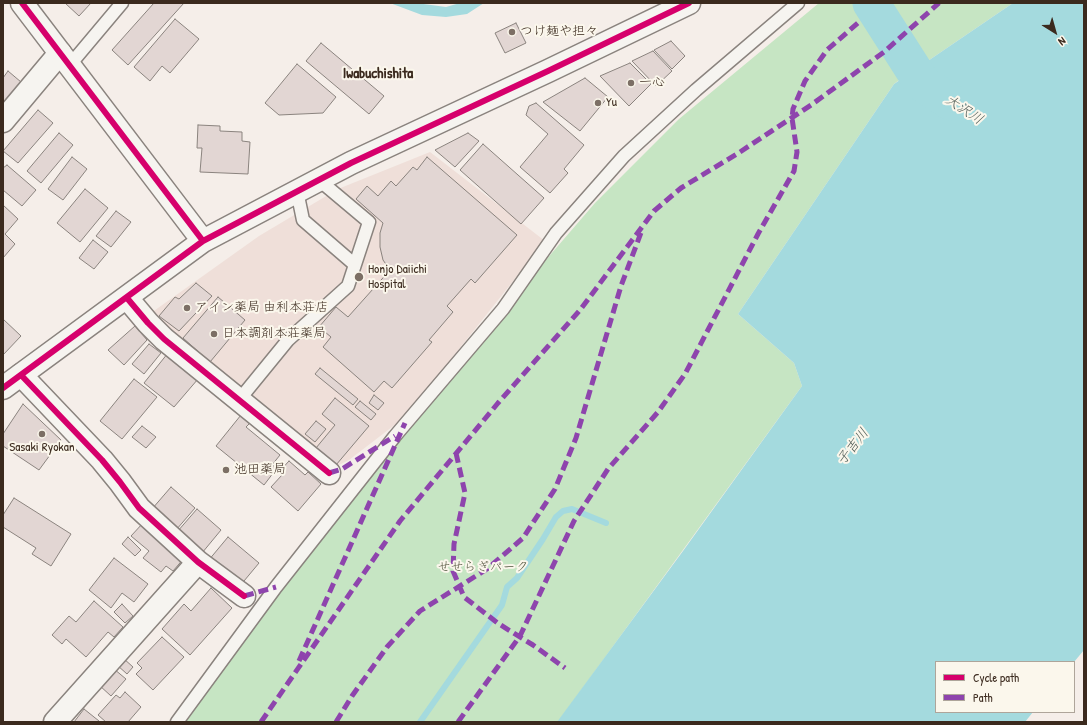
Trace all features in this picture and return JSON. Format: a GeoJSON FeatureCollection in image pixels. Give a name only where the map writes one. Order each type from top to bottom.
{"type":"FeatureCollection","features":[{"type":"Feature","properties":{"kind":"street"},"geometry":{"type":"LineString","coordinates":[[22,3],[203,241]]}},
{"type":"Feature","properties":{"kind":"street"},"geometry":{"type":"LineString","coordinates":[[244,596],[198,562],[139,508],[102,460],[10,379],[127,298],[203,241],[351,162],[548,71],[690,3]]}},
{"type":"Feature","properties":{"kind":"street"},"geometry":{"type":"LineString","coordinates":[[3,122],[64,59]]}},
{"type":"Feature","properties":{"kind":"street"},"geometry":{"type":"LineString","coordinates":[[127,298],[164,339],[329,473]]}},
{"type":"Feature","properties":{"kind":"street"},"geometry":{"type":"LineString","coordinates":[[55,722],[198,562]]}},
{"type":"Feature","properties":{"kind":"lane"},"geometry":{"type":"LineString","coordinates":[[64,59],[122,3]]}},
{"type":"Feature","properties":{"kind":"lane"},"geometry":{"type":"LineString","coordinates":[[177,722],[276,587],[395,436],[503,309],[556,233],[624,156],[696,90],[798,3]]}},
{"type":"Feature","properties":{"kind":"lane"},"geometry":{"type":"LineString","coordinates":[[239,400],[288,340],[348,286],[369,222],[319,180]]}},
{"type":"Feature","properties":{"kind":"lane"},"geometry":{"type":"LineString","coordinates":[[297,191],[303,220],[354,264]]}},
{"type":"Feature","properties":{"kind":"shaded area","name":"Honjo Daiichi Hospital"},"geometry":{"type":"Polygon","coordinates":[[[430,152],[545,241],[405,417],[349,460],[333,468],[155,319],[151,313],[259,236],[338,189],[430,152]]]}},
{"type":"Feature","properties":{"kind":"green space","name":"せせらぎパーク"},"geometry":{"type":"Polygon","coordinates":[[[819,3],[858,3],[871,19],[867,23],[902,78],[894,84],[738,314],[794,363],[802,386],[558,722],[175,722],[412,415],[595,203],[679,119],[819,3]]]}},
{"type":"Feature","properties":{"kind":"green space"},"geometry":{"type":"Polygon","coordinates":[[[876,3],[1013,3],[919,67],[885,11],[882,13],[876,3]]]}},
{"type":"Feature","properties":{"kind":"water"},"geometry":{"type":"Polygon","coordinates":[[[390,3],[416,3],[446,7],[460,3],[484,3],[467,14],[446,17],[422,15],[390,3]]]}},
{"type":"Feature","properties":{"kind":"water","name":"子吉川"},"geometry":{"type":"Polygon","coordinates":[[[1013,3],[1084,3],[1084,650],[1075,661],[935,661],[935,713],[1032,713],[1025,722],[557,722],[802,386],[794,363],[738,314],[894,84],[1013,3]]]}},
{"type":"Feature","properties":{"kind":"building"},"geometry":{"type":"Polygon","coordinates":[[[65,3],[91,3],[79,16],[65,3]]]}},
{"type":"Feature","properties":{"kind":"building"},"geometry":{"type":"Polygon","coordinates":[[[154,3],[184,3],[128,65],[112,50],[154,3]]]}},
{"type":"Feature","properties":{"kind":"building"},"geometry":{"type":"Polygon","coordinates":[[[175,19],[199,39],[170,73],[162,66],[150,81],[134,67],[175,19]]]}},
{"type":"Feature","properties":{"kind":"building"},"geometry":{"type":"Polygon","coordinates":[[[516,23],[526,43],[505,53],[495,33],[516,23]]]}},
{"type":"Feature","properties":{"kind":"building"},"geometry":{"type":"Polygon","coordinates":[[[671,41],[685,56],[672,69],[654,50],[671,41]]]}},
{"type":"Feature","properties":{"kind":"building"},"geometry":{"type":"Polygon","coordinates":[[[321,43],[384,96],[369,114],[306,61],[321,43]]]}},
{"type":"Feature","properties":{"kind":"building"},"geometry":{"type":"Polygon","coordinates":[[[653,51],[672,71],[656,86],[632,61],[653,51]]]}},
{"type":"Feature","properties":{"kind":"building"},"geometry":{"type":"Polygon","coordinates":[[[630,63],[651,84],[629,106],[600,76],[630,63]]]}},
{"type":"Feature","properties":{"kind":"building"},"geometry":{"type":"Polygon","coordinates":[[[297,64],[336,97],[323,113],[279,115],[265,103],[297,64]]]}},
{"type":"Feature","properties":{"kind":"building"},"geometry":{"type":"Polygon","coordinates":[[[8,71],[21,82],[3,103],[3,78],[8,71]]]}},
{"type":"Feature","properties":{"kind":"building"},"geometry":{"type":"Polygon","coordinates":[[[585,78],[608,97],[580,131],[543,102],[585,78]]]}},
{"type":"Feature","properties":{"kind":"building"},"geometry":{"type":"Polygon","coordinates":[[[536,103],[584,145],[564,169],[568,173],[550,193],[520,167],[548,134],[526,115],[529,106],[536,103]]]}},
{"type":"Feature","properties":{"kind":"building"},"geometry":{"type":"Polygon","coordinates":[[[38,110],[53,123],[18,163],[3,151],[38,110]]]}},
{"type":"Feature","properties":{"kind":"building"},"geometry":{"type":"Polygon","coordinates":[[[198,125],[220,126],[220,131],[242,132],[242,141],[250,142],[248,174],[200,172],[202,148],[197,148],[198,125]]]}},
{"type":"Feature","properties":{"kind":"building"},"geometry":{"type":"Polygon","coordinates":[[[59,133],[73,145],[41,183],[27,171],[59,133]]]}},
{"type":"Feature","properties":{"kind":"building"},"geometry":{"type":"Polygon","coordinates":[[[468,133],[479,141],[455,167],[435,150],[468,133]]]}},
{"type":"Feature","properties":{"kind":"building"},"geometry":{"type":"Polygon","coordinates":[[[483,144],[544,198],[521,224],[460,170],[483,144]]]}},
{"type":"Feature","properties":{"kind":"building"},"geometry":{"type":"Polygon","coordinates":[[[72,157],[87,169],[63,200],[48,189],[72,157]]]}},
{"type":"Feature","properties":{"kind":"building"},"geometry":{"type":"Polygon","coordinates":[[[427,157],[517,235],[475,283],[471,279],[447,306],[453,312],[429,340],[432,342],[392,388],[384,381],[374,392],[323,347],[331,337],[319,327],[336,307],[348,317],[390,270],[383,260],[380,247],[380,233],[383,223],[356,199],[367,186],[378,196],[391,181],[396,186],[413,167],[417,170],[427,157]]]}},
{"type":"Feature","properties":{"kind":"building"},"geometry":{"type":"Polygon","coordinates":[[[7,165],[36,190],[22,206],[3,190],[3,168],[7,165]]]}},
{"type":"Feature","properties":{"kind":"building"},"geometry":{"type":"Polygon","coordinates":[[[85,189],[108,208],[80,242],[57,223],[85,189]]]}},
{"type":"Feature","properties":{"kind":"building"},"geometry":{"type":"Polygon","coordinates":[[[3,205],[18,219],[5,234],[15,244],[3,258],[3,205]]]}},
{"type":"Feature","properties":{"kind":"building"},"geometry":{"type":"Polygon","coordinates":[[[116,211],[131,222],[111,247],[96,236],[116,211]]]}},
{"type":"Feature","properties":{"kind":"building"},"geometry":{"type":"Polygon","coordinates":[[[93,240],[108,252],[94,269],[79,258],[93,240]]]}},
{"type":"Feature","properties":{"kind":"building"},"geometry":{"type":"Polygon","coordinates":[[[196,283],[212,296],[179,331],[159,316],[175,297],[179,299],[196,283]]]}},
{"type":"Feature","properties":{"kind":"building"},"geometry":{"type":"Polygon","coordinates":[[[218,297],[245,320],[210,362],[183,338],[218,297]]]}},
{"type":"Feature","properties":{"kind":"building"},"geometry":{"type":"Polygon","coordinates":[[[3,319],[21,336],[3,355],[3,319]]]}},
{"type":"Feature","properties":{"kind":"building"},"geometry":{"type":"Polygon","coordinates":[[[135,326],[147,340],[124,365],[108,350],[135,326]]]}},
{"type":"Feature","properties":{"kind":"building"},"geometry":{"type":"Polygon","coordinates":[[[149,344],[161,353],[144,374],[132,364],[149,344]]]}},
{"type":"Feature","properties":{"kind":"building"},"geometry":{"type":"Polygon","coordinates":[[[168,353],[198,379],[174,407],[144,383],[168,353]]]}},
{"type":"Feature","properties":{"kind":"building"},"geometry":{"type":"Polygon","coordinates":[[[320,368],[358,399],[353,405],[315,374],[320,368]]]}},
{"type":"Feature","properties":{"kind":"building"},"geometry":{"type":"Polygon","coordinates":[[[134,379],[157,397],[122,439],[100,421],[134,379]]]}},
{"type":"Feature","properties":{"kind":"building"},"geometry":{"type":"Polygon","coordinates":[[[374,395],[384,403],[378,410],[369,403],[374,395]]]}},
{"type":"Feature","properties":{"kind":"building"},"geometry":{"type":"Polygon","coordinates":[[[335,398],[369,426],[336,465],[316,448],[335,425],[322,414],[335,398]]]}},
{"type":"Feature","properties":{"kind":"building"},"geometry":{"type":"Polygon","coordinates":[[[360,401],[376,414],[371,420],[355,407],[360,401]]]}},
{"type":"Feature","properties":{"kind":"building"},"geometry":{"type":"Polygon","coordinates":[[[23,404],[61,440],[39,470],[3,446],[3,434],[23,404]]]}},
{"type":"Feature","properties":{"kind":"building"},"geometry":{"type":"Polygon","coordinates":[[[241,415],[250,423],[246,427],[280,455],[272,465],[277,468],[264,485],[216,446],[241,415]]]}},
{"type":"Feature","properties":{"kind":"building"},"geometry":{"type":"Polygon","coordinates":[[[316,421],[326,429],[315,442],[305,434],[316,421]]]}},
{"type":"Feature","properties":{"kind":"building"},"geometry":{"type":"Polygon","coordinates":[[[142,426],[156,437],[146,448],[132,437],[142,426]]]}},
{"type":"Feature","properties":{"kind":"building"},"geometry":{"type":"Polygon","coordinates":[[[289,461],[305,475],[308,472],[321,484],[298,511],[271,487],[282,475],[279,472],[289,461]]]}},
{"type":"Feature","properties":{"kind":"building"},"geometry":{"type":"Polygon","coordinates":[[[171,487],[195,508],[176,530],[152,509],[171,487]]]}},
{"type":"Feature","properties":{"kind":"building"},"geometry":{"type":"Polygon","coordinates":[[[14,498],[71,534],[51,566],[32,554],[36,548],[3,527],[3,515],[14,498]]]}},
{"type":"Feature","properties":{"kind":"building"},"geometry":{"type":"Polygon","coordinates":[[[197,509],[221,530],[202,553],[177,532],[197,509]]]}},
{"type":"Feature","properties":{"kind":"building"},"geometry":{"type":"Polygon","coordinates":[[[143,523],[185,557],[173,571],[166,566],[161,572],[143,558],[149,551],[131,536],[143,523]]]}},
{"type":"Feature","properties":{"kind":"building"},"geometry":{"type":"Polygon","coordinates":[[[128,537],[141,550],[135,556],[122,544],[128,537]]]}},
{"type":"Feature","properties":{"kind":"building"},"geometry":{"type":"Polygon","coordinates":[[[228,537],[259,563],[239,587],[208,561],[228,537]]]}},
{"type":"Feature","properties":{"kind":"building"},"geometry":{"type":"Polygon","coordinates":[[[114,558],[148,584],[134,602],[122,593],[111,608],[89,590],[114,558]]]}},
{"type":"Feature","properties":{"kind":"building"},"geometry":{"type":"Polygon","coordinates":[[[211,588],[232,608],[190,655],[162,629],[184,604],[191,611],[211,588]]]}},
{"type":"Feature","properties":{"kind":"building"},"geometry":{"type":"Polygon","coordinates":[[[94,601],[123,627],[114,637],[108,632],[86,657],[66,639],[62,644],[52,635],[69,616],[76,622],[94,601]]]}},
{"type":"Feature","properties":{"kind":"building"},"geometry":{"type":"Polygon","coordinates":[[[122,604],[133,616],[125,623],[114,612],[122,604]]]}},
{"type":"Feature","properties":{"kind":"building"},"geometry":{"type":"Polygon","coordinates":[[[162,637],[184,657],[153,690],[136,674],[142,668],[137,663],[162,637]]]}},
{"type":"Feature","properties":{"kind":"building"},"geometry":{"type":"Polygon","coordinates":[[[123,658],[133,667],[127,674],[117,665],[123,658]]]}},
{"type":"Feature","properties":{"kind":"building"},"geometry":{"type":"Polygon","coordinates":[[[114,669],[126,679],[111,696],[99,685],[114,669]]]}},
{"type":"Feature","properties":{"kind":"building"},"geometry":{"type":"Polygon","coordinates":[[[125,692],[141,707],[128,722],[106,722],[98,715],[116,695],[120,698],[125,692]]]}},
{"type":"Feature","properties":{"kind":"building"},"geometry":{"type":"Polygon","coordinates":[[[84,709],[99,721],[99,722],[74,722],[84,709]]]}},
{"type":"Feature","properties":{"kind":"waterway","name":"大沢川"},"geometry":{"type":"LineString","coordinates":[[871,3],[922,83],[951,102]]}},
{"type":"Feature","properties":{"kind":"waterway"},"geometry":{"type":"LineString","coordinates":[[420,722],[502,605],[507,587],[517,578],[556,517],[563,511],[572,509],[606,523]]}},
{"type":"Feature","properties":{"kind":"marked path"},"geometry":{"type":"LineString","coordinates":[[261,722],[400,521],[498,403],[580,310],[654,211],[681,188],[740,152],[811,105],[884,52],[939,3]]}},
{"type":"Feature","properties":{"kind":"marked path"},"geometry":{"type":"LineString","coordinates":[[458,722],[520,636],[574,521],[608,469],[658,412],[685,374],[758,234],[794,171],[797,152],[792,118],[793,109],[805,81],[827,50],[859,22]]}},
{"type":"Feature","properties":{"kind":"marked path"},"geometry":{"type":"LineString","coordinates":[[336,722],[352,696],[387,647],[420,611],[487,569],[523,538],[555,489],[576,438],[621,286],[642,230]]}},
{"type":"Feature","properties":{"kind":"marked path"},"geometry":{"type":"LineString","coordinates":[[299,661],[405,423]]}},
{"type":"Feature","properties":{"kind":"marked path"},"geometry":{"type":"LineString","coordinates":[[329,473],[342,469],[395,436]]}},
{"type":"Feature","properties":{"kind":"marked path"},"geometry":{"type":"LineString","coordinates":[[456,453],[465,493],[454,544],[453,571],[464,597],[499,624],[533,645],[565,668]]}},
{"type":"Feature","properties":{"kind":"marked path"},"geometry":{"type":"LineString","coordinates":[[244,596],[276,587]]}},
{"type":"Feature","properties":{"kind":"cycle path"},"geometry":{"type":"LineString","coordinates":[[22,3],[203,241]]}},
{"type":"Feature","properties":{"kind":"cycle path"},"geometry":{"type":"LineString","coordinates":[[3,388],[203,241],[351,163],[689,3]]}},
{"type":"Feature","properties":{"kind":"cycle path"},"geometry":{"type":"LineString","coordinates":[[127,298],[164,339],[329,473]]}},
{"type":"Feature","properties":{"kind":"cycle path"},"geometry":{"type":"LineString","coordinates":[[21,375],[102,460],[139,508],[198,562],[244,596]]}},
{"type":"Feature","properties":{"kind":"place","name":"つけ麺や担々"},"geometry":{"type":"Point","coordinates":[512,32]}},
{"type":"Feature","properties":{"kind":"place","name":"一心"},"geometry":{"type":"Point","coordinates":[631,83]}},
{"type":"Feature","properties":{"kind":"place","name":"Yu"},"geometry":{"type":"Point","coordinates":[598,103]}},
{"type":"Feature","properties":{"kind":"place","name":"Honjo Daiichi Hospital"},"geometry":{"type":"Point","coordinates":[359,277]}},
{"type":"Feature","properties":{"kind":"place","name":"アイン薬局 由利本荘店"},"geometry":{"type":"Point","coordinates":[187,308]}},
{"type":"Feature","properties":{"kind":"place","name":"日本調剤本荘薬局"},"geometry":{"type":"Point","coordinates":[214,334]}},
{"type":"Feature","properties":{"kind":"place","name":"Sasaki Ryokan"},"geometry":{"type":"Point","coordinates":[42,434]}},
{"type":"Feature","properties":{"kind":"place","name":"池田薬局"},"geometry":{"type":"Point","coordinates":[226,470]}},
{"type":"Feature","properties":{"kind":"district","name":"Iwabuchishita"},"geometry":{"type":"Point","coordinates":[378,74]}}]}
